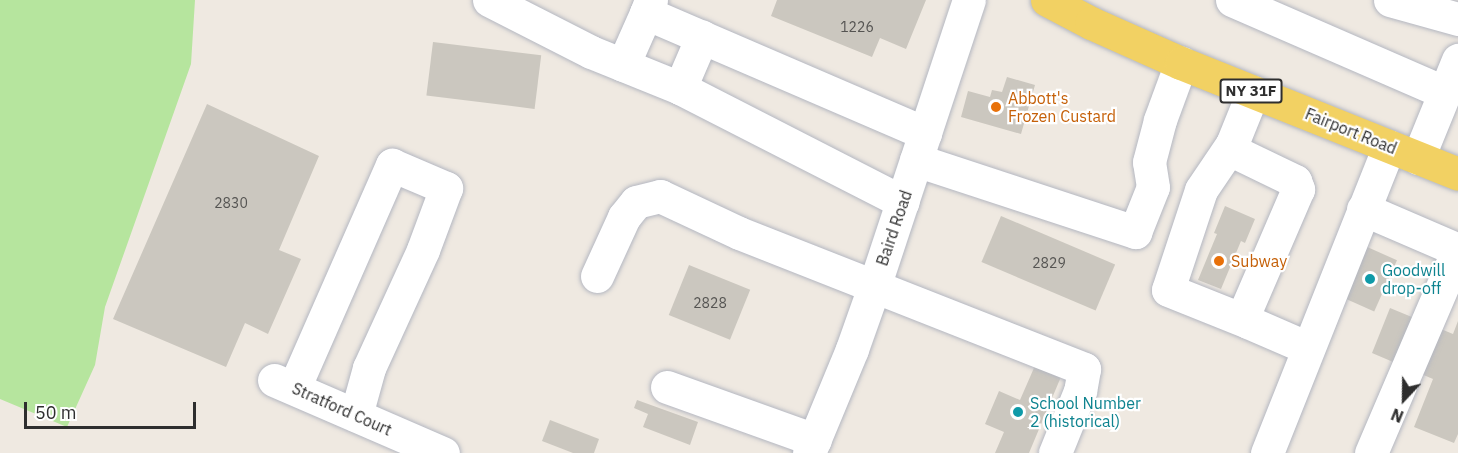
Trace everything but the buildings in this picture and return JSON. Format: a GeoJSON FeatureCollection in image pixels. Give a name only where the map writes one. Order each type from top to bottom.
{"type":"FeatureCollection","features":[{"type":"Feature","properties":{"kind":"main road","name":"Fairport Road"},"geometry":{"type":"LineString","coordinates":[[1047,0],[1091,23],[1181,63],[1458,174]]}},
{"type":"Feature","properties":{"kind":"street"},"geometry":{"type":"LineString","coordinates":[[489,0],[623,65],[680,88],[903,202]]}},
{"type":"Feature","properties":{"kind":"street","name":"Baird Road"},"geometry":{"type":"LineString","coordinates":[[814,449],[874,287],[969,0]]}},
{"type":"Feature","properties":{"kind":"street"},"geometry":{"type":"LineString","coordinates":[[1232,0],[1447,106]]}},
{"type":"Feature","properties":{"kind":"street"},"geometry":{"type":"LineString","coordinates":[[1390,0],[1458,19]]}},
{"type":"Feature","properties":{"kind":"street"},"geometry":{"type":"LineString","coordinates":[[623,65],[649,6],[702,37],[921,147],[1135,232],[1153,187],[1149,162],[1160,120],[1181,63]]}},
{"type":"Feature","properties":{"kind":"street"},"geometry":{"type":"LineString","coordinates":[[680,88],[702,37]]}},
{"type":"Feature","properties":{"kind":"street"},"geometry":{"type":"LineString","coordinates":[[1267,453],[1363,209],[1403,152],[1447,106],[1458,60]]}},
{"type":"Feature","properties":{"kind":"street"},"geometry":{"type":"LineString","coordinates":[[1253,92],[1232,144],[1201,190],[1168,290],[1308,348]]}},
{"type":"Feature","properties":{"kind":"street"},"geometry":{"type":"LineString","coordinates":[[1232,144],[1235,152],[1295,181],[1298,189],[1245,312],[1248,322]]}},
{"type":"Feature","properties":{"kind":"street","name":"Stratford Court"},"geometry":{"type":"LineString","coordinates":[[356,415],[369,368],[423,250],[446,188],[392,165],[284,384],[443,453]]}},
{"type":"Feature","properties":{"kind":"street"},"geometry":{"type":"LineString","coordinates":[[597,276],[624,217],[636,202],[660,196],[739,233],[1084,369],[1080,391],[1055,453]]}},
{"type":"Feature","properties":{"kind":"street"},"geometry":{"type":"LineString","coordinates":[[1363,209],[1458,250],[1371,453]]}},
{"type":"Feature","properties":{"kind":"street"},"geometry":{"type":"LineString","coordinates":[[667,387],[814,449]]}},
{"type":"Feature","properties":{"kind":"green space"},"geometry":{"type":"Polygon","coordinates":[[[0,0],[195,0],[191,64],[105,307],[95,365],[67,427],[0,399],[0,0]]]}},
{"type":"Feature","properties":{"kind":"place","name":"Abbott's Frozen Custard"},"geometry":{"type":"Point","coordinates":[996,107]}},
{"type":"Feature","properties":{"kind":"place","name":"Subway"},"geometry":{"type":"Point","coordinates":[1219,261]}},
{"type":"Feature","properties":{"kind":"place","name":"Goodwill drop-off"},"geometry":{"type":"Point","coordinates":[1370,279]}},
{"type":"Feature","properties":{"kind":"place","name":"School Number 2 (historical)"},"geometry":{"type":"Point","coordinates":[1018,412]}}]}
